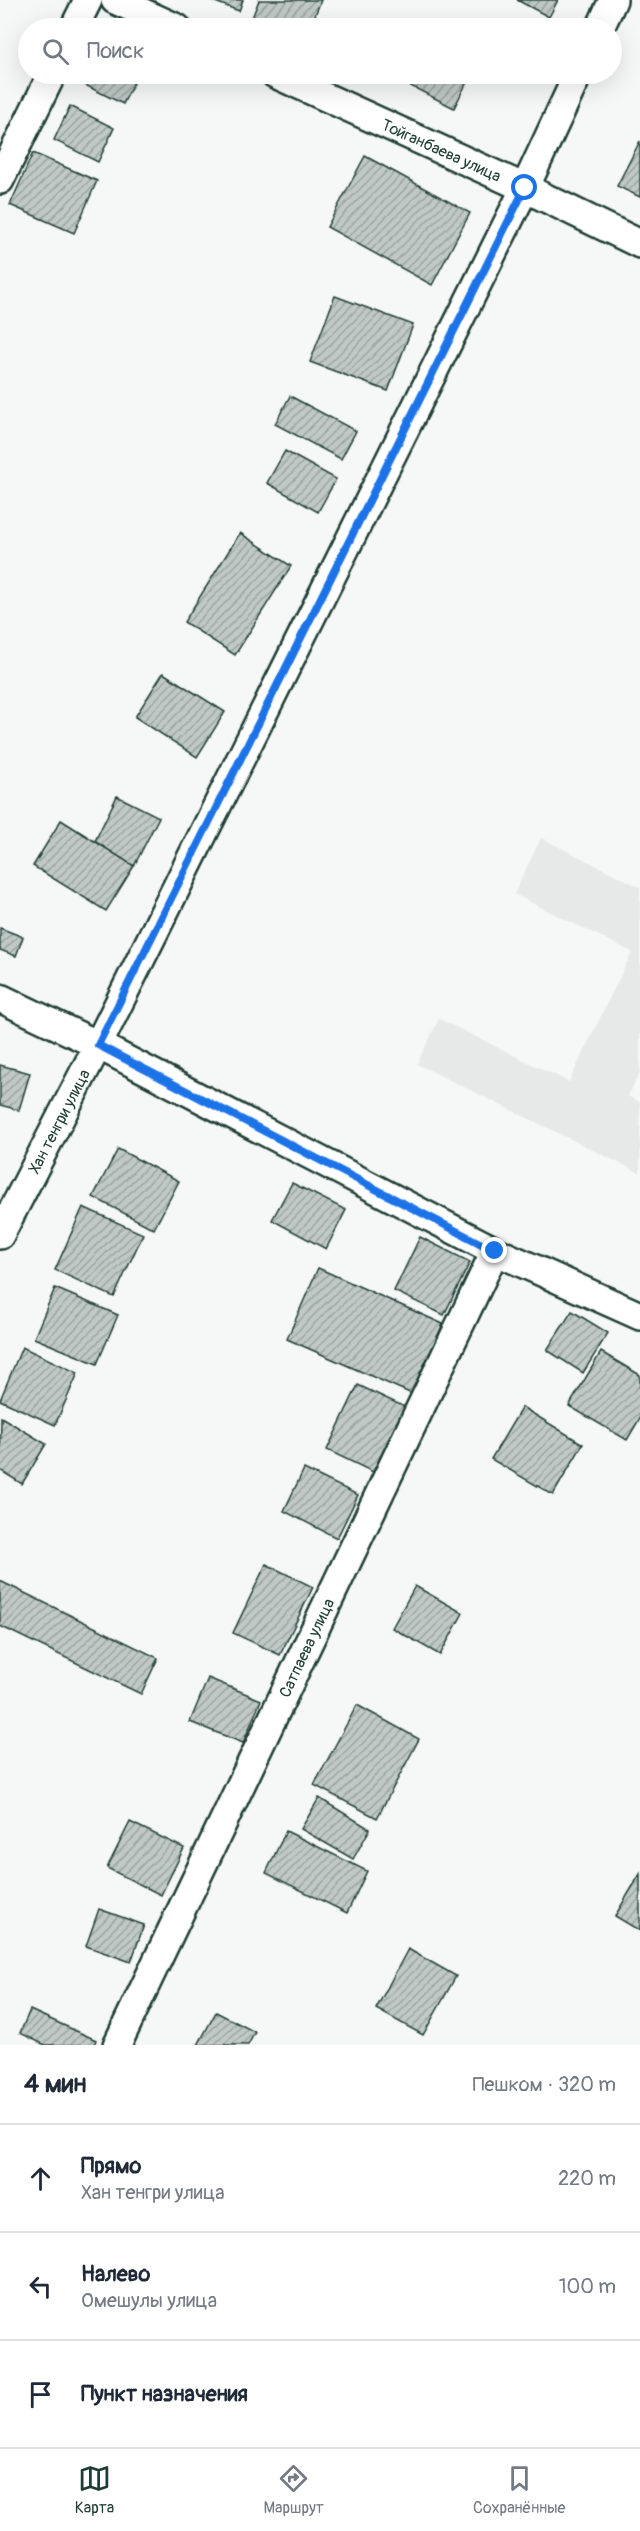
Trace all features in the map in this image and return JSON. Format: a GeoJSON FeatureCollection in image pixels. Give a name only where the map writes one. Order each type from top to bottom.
{"type":"FeatureCollection","features":[{"type":"Feature","properties":{"kind":"street"},"geometry":{"type":"LineString","coordinates":[[79,18],[88,0]]}},
{"type":"Feature","properties":{"kind":"street"},"geometry":{"type":"LineString","coordinates":[[115,0],[155,18]]}},
{"type":"Feature","properties":{"kind":"street"},"geometry":{"type":"LineString","coordinates":[[605,18],[613,0]]}},
{"type":"Feature","properties":{"kind":"street"},"geometry":{"type":"LineString","coordinates":[[0,180],[47,84]]}},
{"type":"Feature","properties":{"kind":"street","name":"Тойганбаева улица"},"geometry":{"type":"LineString","coordinates":[[297,84],[525,188],[640,244]]}},
{"type":"Feature","properties":{"kind":"street","name":"Хан тенгри улица"},"geometry":{"type":"LineString","coordinates":[[0,1235],[98,1045],[525,188],[573,84]]}},
{"type":"Feature","properties":{"kind":"street"},"geometry":{"type":"LineString","coordinates":[[0,998],[98,1045],[495,1251],[640,1316]]}},
{"type":"Feature","properties":{"kind":"street","name":"Сатпаева улица"},"geometry":{"type":"LineString","coordinates":[[117,2045],[495,1251]]}},
{"type":"Feature","properties":{"kind":"shaded area"},"geometry":{"type":"Polygon","coordinates":[[[541,838],[640,887],[640,1072],[628,1096],[640,1102],[640,1173],[417,1064],[439,1019],[569,1082],[632,952],[514,894],[541,838]]]}},
{"type":"Feature","properties":{"kind":"building"},"geometry":{"type":"Polygon","coordinates":[[[210,0],[243,0],[239,11],[210,0]]]}},
{"type":"Feature","properties":{"kind":"building"},"geometry":{"type":"Polygon","coordinates":[[[259,0],[321,0],[314,18],[252,18],[259,0]]]}},
{"type":"Feature","properties":{"kind":"building"},"geometry":{"type":"Polygon","coordinates":[[[517,0],[558,0],[549,17],[517,0]]]}},
{"type":"Feature","properties":{"kind":"building"},"geometry":{"type":"Polygon","coordinates":[[[83,84],[133,84],[123,104],[83,84]]]}},
{"type":"Feature","properties":{"kind":"building"},"geometry":{"type":"Polygon","coordinates":[[[407,84],[466,84],[454,108],[407,84]]]}},
{"type":"Feature","properties":{"kind":"building"},"geometry":{"type":"Polygon","coordinates":[[[70,106],[114,128],[98,162],[54,140],[70,106]]]}},
{"type":"Feature","properties":{"kind":"building"},"geometry":{"type":"Polygon","coordinates":[[[640,141],[640,197],[617,186],[640,141]]]}},
{"type":"Feature","properties":{"kind":"building"},"geometry":{"type":"Polygon","coordinates":[[[33,153],[97,181],[74,233],[10,205],[33,153]]]}},
{"type":"Feature","properties":{"kind":"building"},"geometry":{"type":"Polygon","coordinates":[[[365,156],[470,213],[432,285],[327,227],[365,156]]]}},
{"type":"Feature","properties":{"kind":"building"},"geometry":{"type":"Polygon","coordinates":[[[335,296],[413,325],[388,391],[310,362],[335,296]]]}},
{"type":"Feature","properties":{"kind":"building"},"geometry":{"type":"Polygon","coordinates":[[[290,396],[356,431],[341,459],[275,424],[290,396]]]}},
{"type":"Feature","properties":{"kind":"building"},"geometry":{"type":"Polygon","coordinates":[[[285,451],[336,479],[318,512],[267,483],[285,451]]]}},
{"type":"Feature","properties":{"kind":"building"},"geometry":{"type":"Polygon","coordinates":[[[240,533],[291,566],[235,655],[184,622],[240,533]]]}},
{"type":"Feature","properties":{"kind":"building"},"geometry":{"type":"Polygon","coordinates":[[[163,673],[225,712],[197,757],[135,717],[163,673]]]}},
{"type":"Feature","properties":{"kind":"building"},"geometry":{"type":"Polygon","coordinates":[[[117,796],[159,817],[134,866],[93,845],[117,796]]]}},
{"type":"Feature","properties":{"kind":"building"},"geometry":{"type":"Polygon","coordinates":[[[61,820],[134,866],[106,911],[33,866],[61,820]]]}},
{"type":"Feature","properties":{"kind":"building"},"geometry":{"type":"Polygon","coordinates":[[[0,928],[23,937],[16,956],[0,950],[0,928]]]}},
{"type":"Feature","properties":{"kind":"building"},"geometry":{"type":"Polygon","coordinates":[[[0,1065],[30,1073],[19,1110],[0,1105],[0,1065]]]}},
{"type":"Feature","properties":{"kind":"building"},"geometry":{"type":"Polygon","coordinates":[[[118,1149],[179,1181],[154,1229],[93,1197],[118,1149]]]}},
{"type":"Feature","properties":{"kind":"building"},"geometry":{"type":"Polygon","coordinates":[[[292,1183],[346,1210],[326,1249],[272,1220],[292,1183]]]}},
{"type":"Feature","properties":{"kind":"building"},"geometry":{"type":"Polygon","coordinates":[[[83,1207],[143,1234],[114,1297],[55,1270],[83,1207]]]}},
{"type":"Feature","properties":{"kind":"building"},"geometry":{"type":"Polygon","coordinates":[[[420,1237],[470,1262],[444,1315],[394,1291],[420,1237]]]}},
{"type":"Feature","properties":{"kind":"building"},"geometry":{"type":"Polygon","coordinates":[[[318,1268],[443,1324],[412,1394],[287,1339],[318,1268]]]}},
{"type":"Feature","properties":{"kind":"building"},"geometry":{"type":"Polygon","coordinates":[[[55,1288],[118,1315],[97,1364],[34,1338],[55,1288]]]}},
{"type":"Feature","properties":{"kind":"building"},"geometry":{"type":"Polygon","coordinates":[[[572,1311],[608,1333],[583,1373],[547,1350],[572,1311]]]}},
{"type":"Feature","properties":{"kind":"building"},"geometry":{"type":"Polygon","coordinates":[[[22,1347],[78,1373],[55,1425],[0,1400],[22,1347]]]}},
{"type":"Feature","properties":{"kind":"building"},"geometry":{"type":"Polygon","coordinates":[[[601,1352],[640,1375],[640,1418],[627,1440],[569,1406],[601,1352]]]}},
{"type":"Feature","properties":{"kind":"building"},"geometry":{"type":"Polygon","coordinates":[[[358,1385],[405,1407],[373,1472],[327,1450],[358,1385]]]}},
{"type":"Feature","properties":{"kind":"building"},"geometry":{"type":"Polygon","coordinates":[[[522,1407],[583,1444],[553,1495],[491,1459],[522,1407]]]}},
{"type":"Feature","properties":{"kind":"building"},"geometry":{"type":"Polygon","coordinates":[[[1,1417],[46,1444],[22,1484],[0,1470],[1,1417]]]}},
{"type":"Feature","properties":{"kind":"building"},"geometry":{"type":"Polygon","coordinates":[[[304,1469],[358,1495],[337,1538],[284,1511],[304,1469]]]}},
{"type":"Feature","properties":{"kind":"building"},"geometry":{"type":"Polygon","coordinates":[[[266,1564],[313,1587],[280,1655],[233,1633],[266,1564]]]}},
{"type":"Feature","properties":{"kind":"building"},"geometry":{"type":"Polygon","coordinates":[[[0,1581],[158,1658],[141,1694],[0,1626],[0,1581]]]}},
{"type":"Feature","properties":{"kind":"building"},"geometry":{"type":"Polygon","coordinates":[[[415,1586],[463,1613],[440,1655],[392,1628],[415,1586]]]}},
{"type":"Feature","properties":{"kind":"building"},"geometry":{"type":"Polygon","coordinates":[[[208,1678],[261,1700],[243,1743],[190,1722],[208,1678]]]}},
{"type":"Feature","properties":{"kind":"building"},"geometry":{"type":"Polygon","coordinates":[[[357,1705],[419,1739],[377,1818],[314,1785],[357,1705]]]}},
{"type":"Feature","properties":{"kind":"building"},"geometry":{"type":"Polygon","coordinates":[[[319,1798],[370,1829],[353,1859],[301,1829],[319,1798]]]}},
{"type":"Feature","properties":{"kind":"building"},"geometry":{"type":"Polygon","coordinates":[[[130,1822],[184,1848],[161,1895],[107,1868],[130,1822]]]}},
{"type":"Feature","properties":{"kind":"building"},"geometry":{"type":"Polygon","coordinates":[[[286,1831],[367,1871],[347,1913],[266,1873],[286,1831]]]}},
{"type":"Feature","properties":{"kind":"building"},"geometry":{"type":"Polygon","coordinates":[[[640,1874],[640,1931],[615,1916],[640,1874]]]}},
{"type":"Feature","properties":{"kind":"building"},"geometry":{"type":"Polygon","coordinates":[[[99,1909],[144,1925],[131,1962],[86,1946],[99,1909]]]}},
{"type":"Feature","properties":{"kind":"building"},"geometry":{"type":"Polygon","coordinates":[[[408,1949],[456,1976],[423,2035],[376,2009],[408,1949]]]}},
{"type":"Feature","properties":{"kind":"building"},"geometry":{"type":"Polygon","coordinates":[[[30,2010],[96,2040],[94,2045],[45,2045],[20,2033],[30,2010]]]}},
{"type":"Feature","properties":{"kind":"building"},"geometry":{"type":"Polygon","coordinates":[[[216,2012],[255,2032],[248,2045],[198,2045],[216,2012]]]}},
{"type":"Feature","properties":{"kind":"route"},"geometry":{"type":"LineString","coordinates":[[495,1251],[98,1045],[525,188]]}}]}
